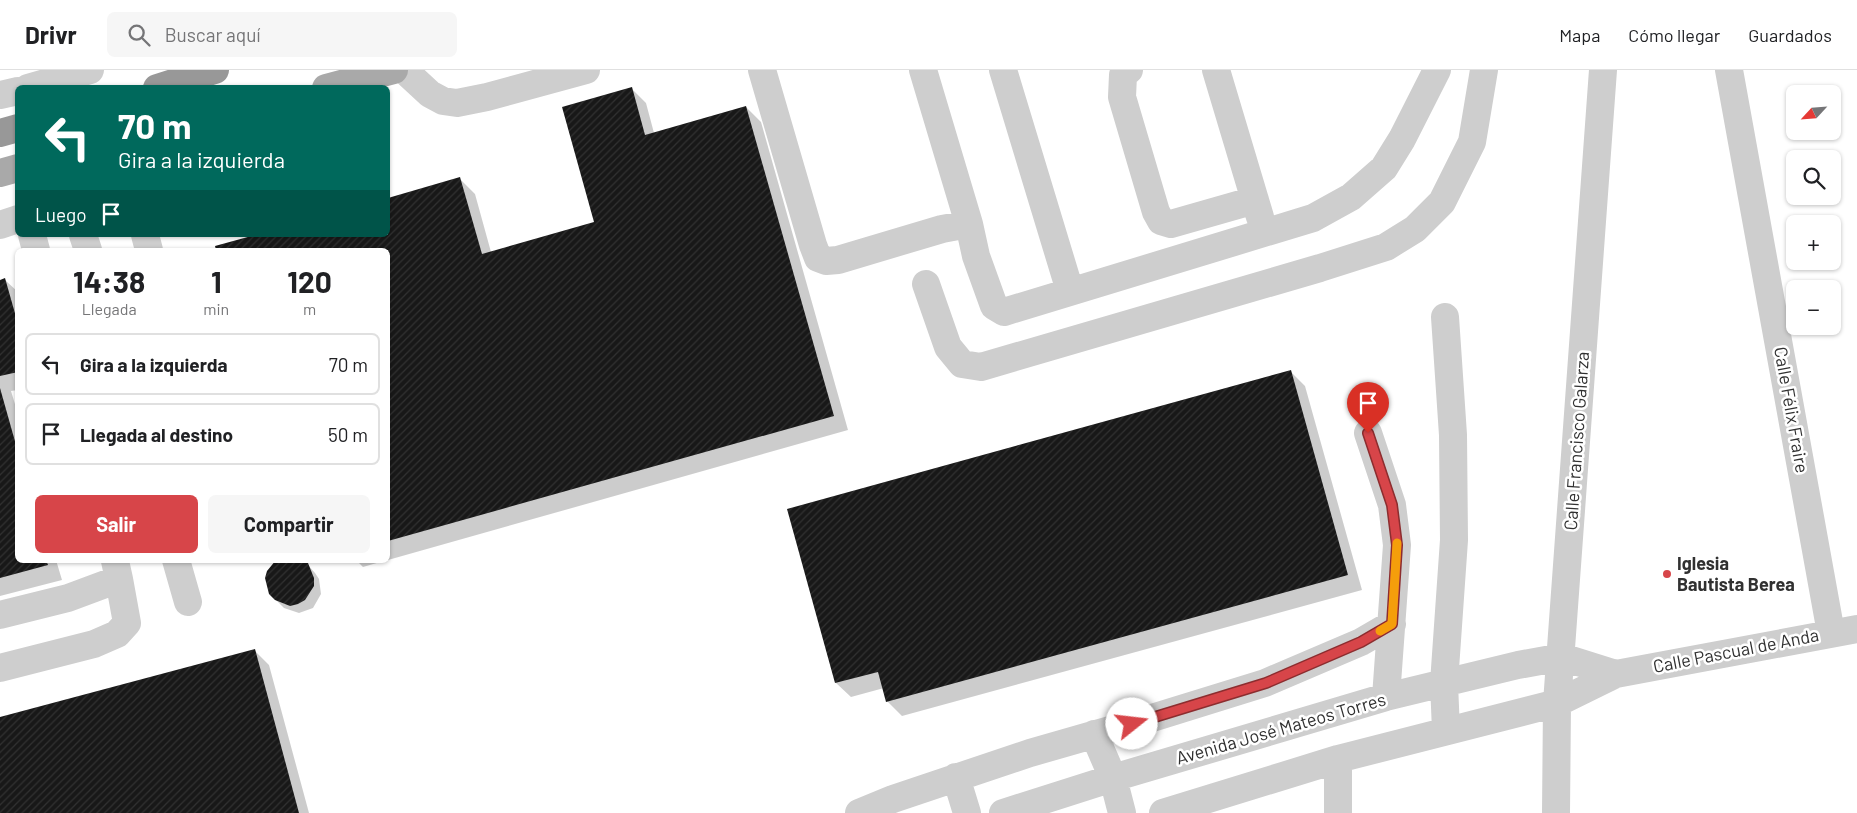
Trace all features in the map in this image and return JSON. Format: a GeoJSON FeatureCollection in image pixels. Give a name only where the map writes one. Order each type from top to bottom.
{"type":"FeatureCollection","features":[{"type":"Feature","properties":{"kind":"highway"},"geometry":{"type":"LineString","coordinates":[[168,85],[215,70]]}},
{"type":"Feature","properties":{"kind":"highway"},"geometry":{"type":"LineString","coordinates":[[0,133],[15,129]]}},
{"type":"Feature","properties":{"kind":"main road"},"geometry":{"type":"LineString","coordinates":[[337,85],[394,70]]}},
{"type":"Feature","properties":{"kind":"main road"},"geometry":{"type":"LineString","coordinates":[[0,173],[15,169]]}},
{"type":"Feature","properties":{"kind":"street"},"geometry":{"type":"LineString","coordinates":[[38,85],[90,70]]}},
{"type":"Feature","properties":{"kind":"street"},"geometry":{"type":"LineString","coordinates":[[404,70],[430,94],[442,101],[458,102],[487,97],[586,70]]}},
{"type":"Feature","properties":{"kind":"street"},"geometry":{"type":"LineString","coordinates":[[762,70],[818,258],[826,261],[838,260],[942,229],[969,224]]}},
{"type":"Feature","properties":{"kind":"street"},"geometry":{"type":"LineString","coordinates":[[923,70],[969,224],[976,256],[994,306],[1004,312],[1313,218],[1351,197],[1384,168],[1402,139],[1437,70]]}},
{"type":"Feature","properties":{"kind":"street"},"geometry":{"type":"LineString","coordinates":[[1004,70],[1070,291]]}},
{"type":"Feature","properties":{"kind":"street"},"geometry":{"type":"LineString","coordinates":[[1129,70],[1123,75],[1122,97],[1156,212],[1161,221],[1171,224],[1255,200]]}},
{"type":"Feature","properties":{"kind":"street"},"geometry":{"type":"LineString","coordinates":[[1216,70],[1265,233]]}},
{"type":"Feature","properties":{"kind":"street"},"geometry":{"type":"LineString","coordinates":[[926,284],[948,347],[962,364],[981,367],[1386,247],[1415,229],[1442,202],[1472,142],[1484,70]]}},
{"type":"Feature","properties":{"kind":"street","name":"Calle Francisco Galarza"},"geometry":{"type":"LineString","coordinates":[[1556,813],[1558,703],[1603,70]]}},
{"type":"Feature","properties":{"kind":"street","name":"Calle Félix Fraire"},"geometry":{"type":"LineString","coordinates":[[1729,70],[1844,631]]}},
{"type":"Feature","properties":{"kind":"street"},"geometry":{"type":"LineString","coordinates":[[0,96],[15,91]]}},
{"type":"Feature","properties":{"kind":"street"},"geometry":{"type":"LineString","coordinates":[[0,224],[15,220]]}},
{"type":"Feature","properties":{"kind":"street"},"geometry":{"type":"LineString","coordinates":[[1446,317],[1453,435],[1454,540],[1444,683],[1446,731]]}},
{"type":"Feature","properties":{"kind":"street"},"geometry":{"type":"LineString","coordinates":[[1368,433],[1392,505],[1397,545],[1386,698]]}},
{"type":"Feature","properties":{"kind":"street"},"geometry":{"type":"LineString","coordinates":[[177,563],[188,602]]}},
{"type":"Feature","properties":{"kind":"street"},"geometry":{"type":"LineString","coordinates":[[0,615],[68,598],[117,569],[127,624],[117,634],[94,644],[0,668]]}},
{"type":"Feature","properties":{"kind":"street"},"geometry":{"type":"LineString","coordinates":[[859,813],[895,806],[956,777],[1030,753],[1266,683],[1361,642],[1392,624]]}},
{"type":"Feature","properties":{"kind":"street","name":"Calle Pascual de Anda"},"geometry":{"type":"LineString","coordinates":[[1558,703],[1616,674],[1844,631]]}},
{"type":"Feature","properties":{"kind":"street","name":"Calle Pascual de Anda"},"geometry":{"type":"LineString","coordinates":[[1562,656],[1616,674]]}},
{"type":"Feature","properties":{"kind":"street","name":"Avenida José Mateos Torres"},"geometry":{"type":"LineString","coordinates":[[1020,811],[1113,778],[1386,698],[1562,656]]}},
{"type":"Feature","properties":{"kind":"street"},"geometry":{"type":"LineString","coordinates":[[1163,813],[1338,759],[1558,703]]}},
{"type":"Feature","properties":{"kind":"street"},"geometry":{"type":"LineString","coordinates":[[1094,734],[1113,778],[1122,813]]}},
{"type":"Feature","properties":{"kind":"street"},"geometry":{"type":"LineString","coordinates":[[1338,759],[1338,813]]}},
{"type":"Feature","properties":{"kind":"street"},"geometry":{"type":"LineString","coordinates":[[956,777],[967,813]]}},
{"type":"Feature","properties":{"kind":"building"},"geometry":{"type":"Polygon","coordinates":[[[632,87],[645,135],[746,106],[834,416],[390,540],[390,248],[216,248],[215,246],[248,237],[390,237],[390,197],[460,177],[482,254],[594,222],[562,107],[632,87]]]}},
{"type":"Feature","properties":{"kind":"building"},"geometry":{"type":"Polygon","coordinates":[[[5,278],[15,313],[15,373],[0,376],[0,280],[5,278]]]}},
{"type":"Feature","properties":{"kind":"building"},"geometry":{"type":"Polygon","coordinates":[[[1291,370],[1348,575],[886,702],[878,672],[835,683],[787,509],[1291,370]]]}},
{"type":"Feature","properties":{"kind":"building"},"geometry":{"type":"Polygon","coordinates":[[[0,388],[15,441],[15,563],[47,563],[48,565],[0,578],[0,388]]]}},
{"type":"Feature","properties":{"kind":"building"},"geometry":{"type":"Polygon","coordinates":[[[274,563],[308,563],[314,578],[314,586],[305,600],[290,606],[275,600],[269,594],[265,578],[267,571],[274,563]]]}},
{"type":"Feature","properties":{"kind":"building"},"geometry":{"type":"Polygon","coordinates":[[[255,649],[299,813],[0,813],[0,717],[255,649]]]}},
{"type":"Feature","properties":{"kind":"slow traffic"},"geometry":{"type":"LineString","coordinates":[[1380,631],[1392,624],[1397,543]]}},
{"type":"Feature","properties":{"kind":"place","name":"Iglesia Bautista Berea"},"geometry":{"type":"Point","coordinates":[1667,574]}},
{"type":"Feature","properties":{"kind":"route"},"geometry":{"type":"LineString","coordinates":[[1132,724],[1266,683],[1361,642],[1392,624],[1397,545],[1392,505],[1368,433]]}}]}
